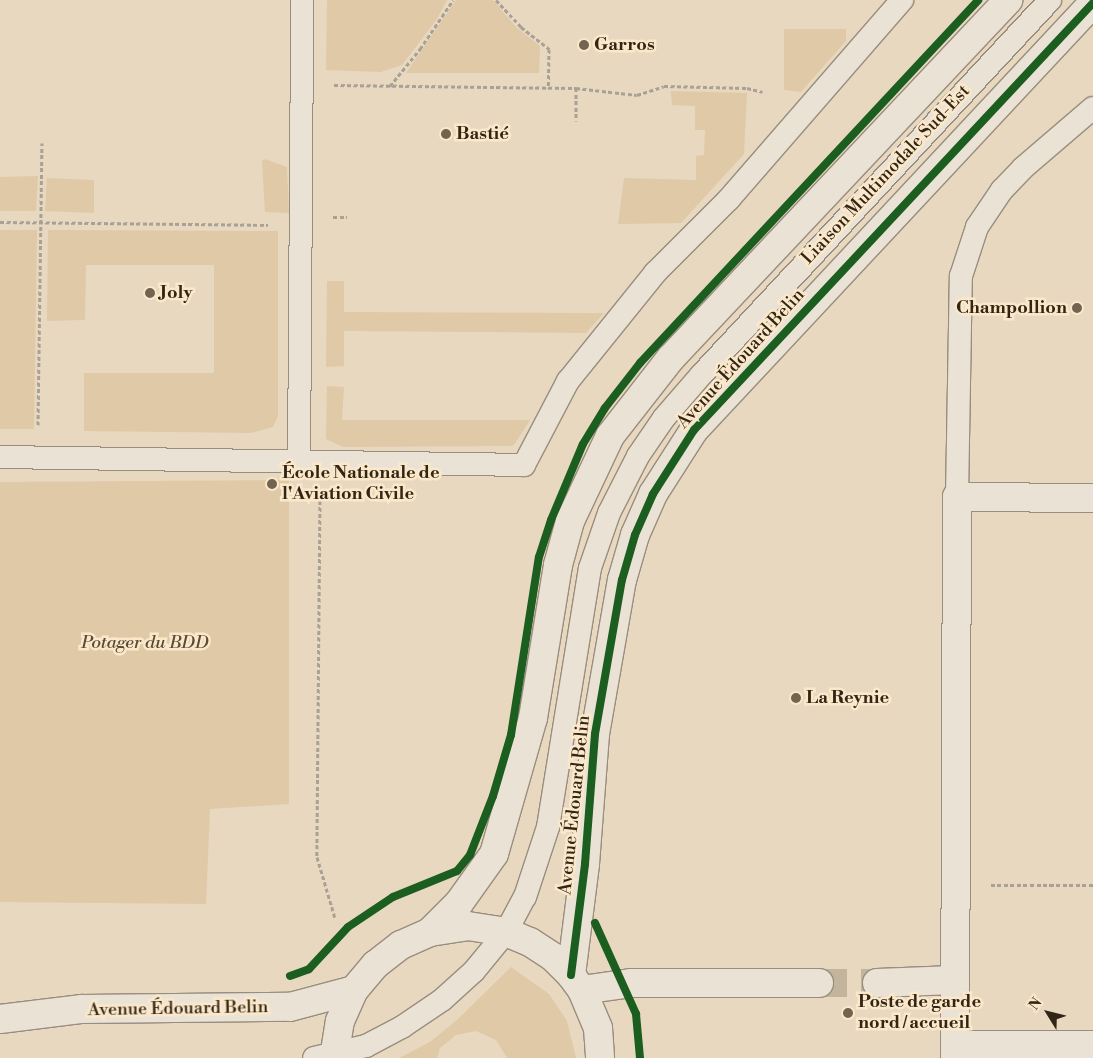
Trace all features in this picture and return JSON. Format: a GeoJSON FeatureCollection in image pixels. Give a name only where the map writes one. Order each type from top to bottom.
{"type":"FeatureCollection","features":[{"type":"Feature","properties":{"kind":"street"},"geometry":{"type":"LineString","coordinates":[[430,932],[459,903],[494,854],[533,718],[560,556],[570,521],[610,436],[671,358],[1008,0]]}},
{"type":"Feature","properties":{"kind":"street","name":"Avenue Édouard Belin"},"geometry":{"type":"LineString","coordinates":[[576,983],[597,724],[622,580],[635,535],[653,494],[694,430],[1093,4]]}},
{"type":"Feature","properties":{"kind":"street"},"geometry":{"type":"LineString","coordinates":[[1093,498],[957,497],[954,885],[955,1051],[1093,1045]]}},
{"type":"Feature","properties":{"kind":"street"},"geometry":{"type":"LineString","coordinates":[[327,1057],[354,990],[374,965],[401,945],[430,932],[468,926],[506,932],[530,942],[553,957],[576,983],[598,1028],[600,1058]]}},
{"type":"Feature","properties":{"kind":"street"},"geometry":{"type":"LineString","coordinates":[[877,983],[954,980]]}},
{"type":"Feature","properties":{"kind":"street"},"geometry":{"type":"LineString","coordinates":[[576,983],[819,983]]}},
{"type":"Feature","properties":{"kind":"street","name":"Avenue Édouard Belin"},"geometry":{"type":"LineString","coordinates":[[0,1018],[82,1009],[290,1007],[354,990]]}},
{"type":"Feature","properties":{"kind":"lane"},"geometry":{"type":"LineString","coordinates":[[302,0],[300,225],[310,463]]}},
{"type":"Feature","properties":{"kind":"lane"},"geometry":{"type":"LineString","coordinates":[[0,457],[38,456],[310,463],[524,465],[568,381],[655,273],[729,199],[902,0]]}},
{"type":"Feature","properties":{"kind":"lane","name":"Liaison Multimodale Sud-Est"},"geometry":{"type":"LineString","coordinates":[[327,1057],[366,1046],[402,1027],[442,1000],[474,971],[506,932],[525,897],[548,827],[590,568],[609,513],[638,456],[664,418],[702,374],[1050,0]]}},
{"type":"Feature","properties":{"kind":"lane"},"geometry":{"type":"LineString","coordinates":[[957,497],[961,276],[976,227],[1002,190],[1024,168],[1093,108]]}},
{"type":"Feature","properties":{"kind":"path"},"geometry":{"type":"LineString","coordinates":[[390,86],[420,49],[453,0]]}},
{"type":"Feature","properties":{"kind":"path"},"geometry":{"type":"LineString","coordinates":[[496,0],[521,28],[548,49],[548,88]]}},
{"type":"Feature","properties":{"kind":"path"},"geometry":{"type":"LineString","coordinates":[[300,59],[320,84],[576,88],[637,95],[664,86],[747,88],[763,92]]}},
{"type":"Feature","properties":{"kind":"path"},"geometry":{"type":"LineString","coordinates":[[576,88],[576,121]]}},
{"type":"Feature","properties":{"kind":"path"},"geometry":{"type":"LineString","coordinates":[[38,456],[42,144]]}},
{"type":"Feature","properties":{"kind":"path"},"geometry":{"type":"LineString","coordinates":[[0,222],[323,225],[323,217],[347,217]]}},
{"type":"Feature","properties":{"kind":"path"},"geometry":{"type":"LineString","coordinates":[[310,463],[317,857],[335,918]]}},
{"type":"Feature","properties":{"kind":"path"},"geometry":{"type":"LineString","coordinates":[[954,885],[1093,885]]}},
{"type":"Feature","properties":{"kind":"green space"},"geometry":{"type":"Polygon","coordinates":[[[327,0],[447,0],[437,19],[402,65],[381,72],[326,70],[327,0]]]}},
{"type":"Feature","properties":{"kind":"green space"},"geometry":{"type":"Polygon","coordinates":[[[456,0],[493,0],[516,27],[540,46],[539,73],[406,73],[456,0]]]}},
{"type":"Feature","properties":{"kind":"green space"},"geometry":{"type":"Polygon","coordinates":[[[784,29],[846,29],[846,41],[801,92],[784,90],[784,29]]]}},
{"type":"Feature","properties":{"kind":"green space"},"geometry":{"type":"Polygon","coordinates":[[[671,91],[747,93],[744,154],[681,223],[618,224],[624,178],[696,180],[696,156],[704,155],[705,130],[695,130],[695,106],[672,105],[671,91]]]}},
{"type":"Feature","properties":{"kind":"green space"},"geometry":{"type":"Polygon","coordinates":[[[265,159],[287,167],[289,213],[265,212],[262,161],[265,159]]]}},
{"type":"Feature","properties":{"kind":"green space"},"geometry":{"type":"Polygon","coordinates":[[[38,176],[36,211],[0,211],[0,177],[38,176]]]}},
{"type":"Feature","properties":{"kind":"green space"},"geometry":{"type":"Polygon","coordinates":[[[47,178],[94,180],[94,213],[45,211],[47,178]]]}},
{"type":"Feature","properties":{"kind":"green space"},"geometry":{"type":"Polygon","coordinates":[[[0,230],[37,230],[34,429],[0,429],[0,230]]]}},
{"type":"Feature","properties":{"kind":"green space"},"geometry":{"type":"Polygon","coordinates":[[[48,230],[278,231],[278,416],[273,427],[251,433],[84,431],[84,373],[214,373],[214,265],[86,265],[85,320],[47,321],[48,230]]]}},
{"type":"Feature","properties":{"kind":"green space"},"geometry":{"type":"Polygon","coordinates":[[[327,281],[344,281],[344,312],[604,313],[586,333],[344,331],[344,366],[326,367],[327,281]]]}},
{"type":"Feature","properties":{"kind":"green space"},"geometry":{"type":"Polygon","coordinates":[[[327,386],[344,387],[342,420],[530,420],[514,445],[510,446],[343,447],[326,439],[327,386]]]}},
{"type":"Feature","properties":{"kind":"green space","name":"Potager du BDD"},"geometry":{"type":"Polygon","coordinates":[[[289,480],[289,804],[210,809],[206,904],[0,902],[0,482],[289,480]]]}},
{"type":"Feature","properties":{"kind":"green space"},"geometry":{"type":"Polygon","coordinates":[[[511,967],[549,994],[567,1021],[576,1058],[507,1058],[496,1040],[476,1031],[456,1035],[440,1048],[437,1058],[399,1058],[430,1042],[457,1020],[511,967]]]}},
{"type":"Feature","properties":{"kind":"tunnel"},"geometry":{"type":"LineString","coordinates":[[819,983],[877,983]]}},
{"type":"Feature","properties":{"kind":"cycle path"},"geometry":{"type":"LineString","coordinates":[[290,976],[309,969],[348,927],[393,897],[457,871],[470,855],[493,796],[511,735],[539,557],[551,520],[583,444],[605,408],[640,363],[978,0]]}},
{"type":"Feature","properties":{"kind":"cycle path"},"geometry":{"type":"LineString","coordinates":[[571,975],[585,864],[595,734],[622,580],[635,535],[653,494],[694,430],[1093,3]]}},
{"type":"Feature","properties":{"kind":"cycle path"},"geometry":{"type":"LineString","coordinates":[[595,923],[636,1014],[640,1058]]}},
{"type":"Feature","properties":{"kind":"place","name":"Garros"},"geometry":{"type":"Point","coordinates":[584,45]}},
{"type":"Feature","properties":{"kind":"place","name":"Bastié"},"geometry":{"type":"Point","coordinates":[446,134]}},
{"type":"Feature","properties":{"kind":"place","name":"Joly"},"geometry":{"type":"Point","coordinates":[150,293]}},
{"type":"Feature","properties":{"kind":"place","name":"Champollion"},"geometry":{"type":"Point","coordinates":[1077,308]}},
{"type":"Feature","properties":{"kind":"place","name":"École Nationale de l'Aviation Civile"},"geometry":{"type":"Point","coordinates":[272,484]}},
{"type":"Feature","properties":{"kind":"place","name":"La Reynie"},"geometry":{"type":"Point","coordinates":[796,698]}},
{"type":"Feature","properties":{"kind":"place","name":"Poste de garde nord / accueil"},"geometry":{"type":"Point","coordinates":[848,1013]}}]}
